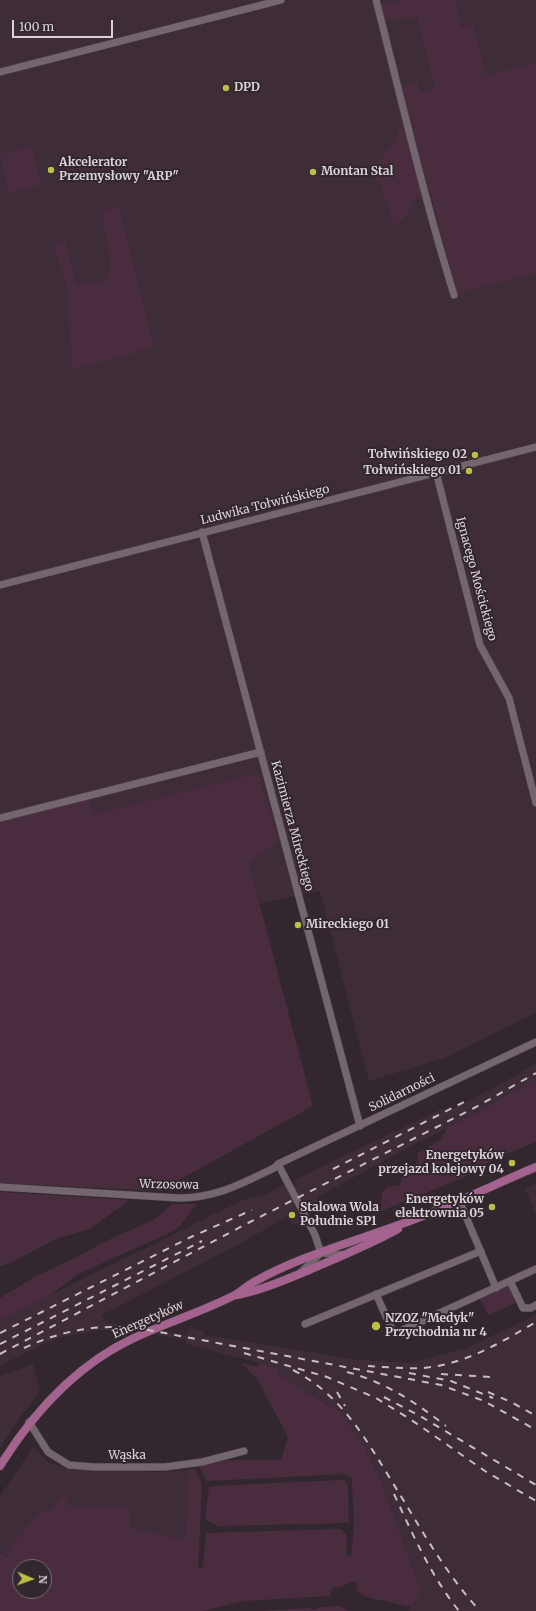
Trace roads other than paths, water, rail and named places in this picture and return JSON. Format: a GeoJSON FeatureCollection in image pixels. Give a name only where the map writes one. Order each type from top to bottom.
{"type":"FeatureCollection","features":[{"type":"Feature","properties":{"kind":"main road","name":"Energetyków"},"geometry":{"type":"LineString","coordinates":[[234,1296],[254,1282],[372,1233],[415,1219],[536,1167]]}},
{"type":"Feature","properties":{"kind":"main road","name":"Energetyków"},"geometry":{"type":"LineString","coordinates":[[0,1466],[29,1422],[52,1396],[81,1370],[114,1348],[134,1338],[234,1296],[262,1289],[345,1255],[375,1241],[415,1219]]}},
{"type":"Feature","properties":{"kind":"street"},"geometry":{"type":"LineString","coordinates":[[0,72],[281,0]]}},
{"type":"Feature","properties":{"kind":"street"},"geometry":{"type":"LineString","coordinates":[[376,0],[397,90],[439,247],[454,295]]}},
{"type":"Feature","properties":{"kind":"street","name":"Ludwika Tołwińskiego"},"geometry":{"type":"LineString","coordinates":[[0,586],[202,532],[536,447]]}},
{"type":"Feature","properties":{"kind":"street","name":"Ignacego Mościckiego"},"geometry":{"type":"LineString","coordinates":[[436,472],[480,645],[509,698],[536,803]]}},
{"type":"Feature","properties":{"kind":"street","name":"Kazimierza Mireckiego"},"geometry":{"type":"LineString","coordinates":[[202,532],[360,1126]]}},
{"type":"Feature","properties":{"kind":"street"},"geometry":{"type":"LineString","coordinates":[[0,818],[261,752]]}},
{"type":"Feature","properties":{"kind":"street","name":"Solidarności"},"geometry":{"type":"LineString","coordinates":[[278,1164],[536,1042]]}},
{"type":"Feature","properties":{"kind":"street"},"geometry":{"type":"LineString","coordinates":[[278,1164],[315,1235],[322,1253]]}},
{"type":"Feature","properties":{"kind":"street","name":"Wrzosowa"},"geometry":{"type":"LineString","coordinates":[[0,1187],[195,1197],[227,1190],[274,1168],[278,1164]]}},
{"type":"Feature","properties":{"kind":"street"},"geometry":{"type":"LineString","coordinates":[[459,1200],[496,1288]]}},
{"type":"Feature","properties":{"kind":"street"},"geometry":{"type":"LineString","coordinates":[[305,1324],[481,1251]]}},
{"type":"Feature","properties":{"kind":"street"},"geometry":{"type":"LineString","coordinates":[[298,1275],[322,1253],[345,1255]]}},
{"type":"Feature","properties":{"kind":"street"},"geometry":{"type":"LineString","coordinates":[[376,1294],[394,1334],[536,1269]]}},
{"type":"Feature","properties":{"kind":"street"},"geometry":{"type":"LineString","coordinates":[[510,1281],[523,1308],[531,1308],[536,1305]]}},
{"type":"Feature","properties":{"kind":"street","name":"Wąska"},"geometry":{"type":"LineString","coordinates":[[29,1422],[48,1452],[69,1465],[94,1467],[165,1467],[202,1462],[244,1451]]}},
{"type":"Feature","properties":{"kind":"railway"},"geometry":{"type":"LineString","coordinates":[[0,1354],[248,1223],[476,1107],[536,1073]]}},
{"type":"Feature","properties":{"kind":"railway"},"geometry":{"type":"LineString","coordinates":[[333,1169],[464,1102]]}},
{"type":"Feature","properties":{"kind":"railway"},"geometry":{"type":"LineString","coordinates":[[0,1333],[191,1237],[252,1210]]}},
{"type":"Feature","properties":{"kind":"railway"},"geometry":{"type":"LineString","coordinates":[[0,1344],[202,1241]]}},
{"type":"Feature","properties":{"kind":"railway"},"geometry":{"type":"LineString","coordinates":[[368,1366],[402,1368],[439,1366],[468,1357],[496,1345],[536,1322]]}},
{"type":"Feature","properties":{"kind":"railway"},"geometry":{"type":"LineString","coordinates":[[24,1348],[68,1332],[112,1327],[143,1329],[441,1385],[484,1401],[536,1430]]}},
{"type":"Feature","properties":{"kind":"railway"},"geometry":{"type":"LineString","coordinates":[[244,1353],[327,1377],[376,1398],[410,1419],[485,1471],[536,1501]]}},
{"type":"Feature","properties":{"kind":"railway"},"geometry":{"type":"LineString","coordinates":[[293,1370],[310,1380],[325,1392],[338,1404],[361,1432],[443,1564],[480,1611]]}},
{"type":"Feature","properties":{"kind":"railway"},"geometry":{"type":"LineString","coordinates":[[347,1372],[387,1387],[411,1401],[446,1426]]}},
{"type":"Feature","properties":{"kind":"railway"},"geometry":{"type":"LineString","coordinates":[[409,1373],[451,1381],[493,1398]]}},
{"type":"Feature","properties":{"kind":"railway"},"geometry":{"type":"LineString","coordinates":[[441,1374],[492,1377]]}},
{"type":"Feature","properties":{"kind":"railway"},"geometry":{"type":"LineString","coordinates":[[337,1392],[345,1406]]}},
{"type":"Feature","properties":{"kind":"railway"},"geometry":{"type":"LineString","coordinates":[[488,1392],[513,1403],[536,1416]]}},
{"type":"Feature","properties":{"kind":"railway"},"geometry":{"type":"LineString","coordinates":[[384,1397],[420,1416],[536,1485]]}},
{"type":"Feature","properties":{"kind":"railway"},"geometry":{"type":"LineString","coordinates":[[394,1494],[431,1569],[459,1611]]}},
{"type":"Feature","properties":{"kind":"place","name":"DPD"},"geometry":{"type":"Point","coordinates":[226,88]}},
{"type":"Feature","properties":{"kind":"place","name":"Akcelerator Przemysłowy \"ARP\""},"geometry":{"type":"Point","coordinates":[51,170]}},
{"type":"Feature","properties":{"kind":"place","name":"Montan Stal"},"geometry":{"type":"Point","coordinates":[313,172]}},
{"type":"Feature","properties":{"kind":"place","name":"Tołwińskiego 02"},"geometry":{"type":"Point","coordinates":[475,455]}},
{"type":"Feature","properties":{"kind":"place","name":"Tołwińskiego 01"},"geometry":{"type":"Point","coordinates":[469,471]}},
{"type":"Feature","properties":{"kind":"place","name":"Mireckiego 01"},"geometry":{"type":"Point","coordinates":[298,925]}},
{"type":"Feature","properties":{"kind":"place","name":"Energetyków przejazd kolejowy 04"},"geometry":{"type":"Point","coordinates":[512,1163]}},
{"type":"Feature","properties":{"kind":"place","name":"Energetyków elektrownia 05"},"geometry":{"type":"Point","coordinates":[492,1207]}},
{"type":"Feature","properties":{"kind":"place","name":"Stalowa Wola Południe SP1"},"geometry":{"type":"Point","coordinates":[292,1215]}},
{"type":"Feature","properties":{"kind":"place","name":"NZOZ \"Medyk\" Przychodnia nr 4"},"geometry":{"type":"Point","coordinates":[376,1326]}}]}
